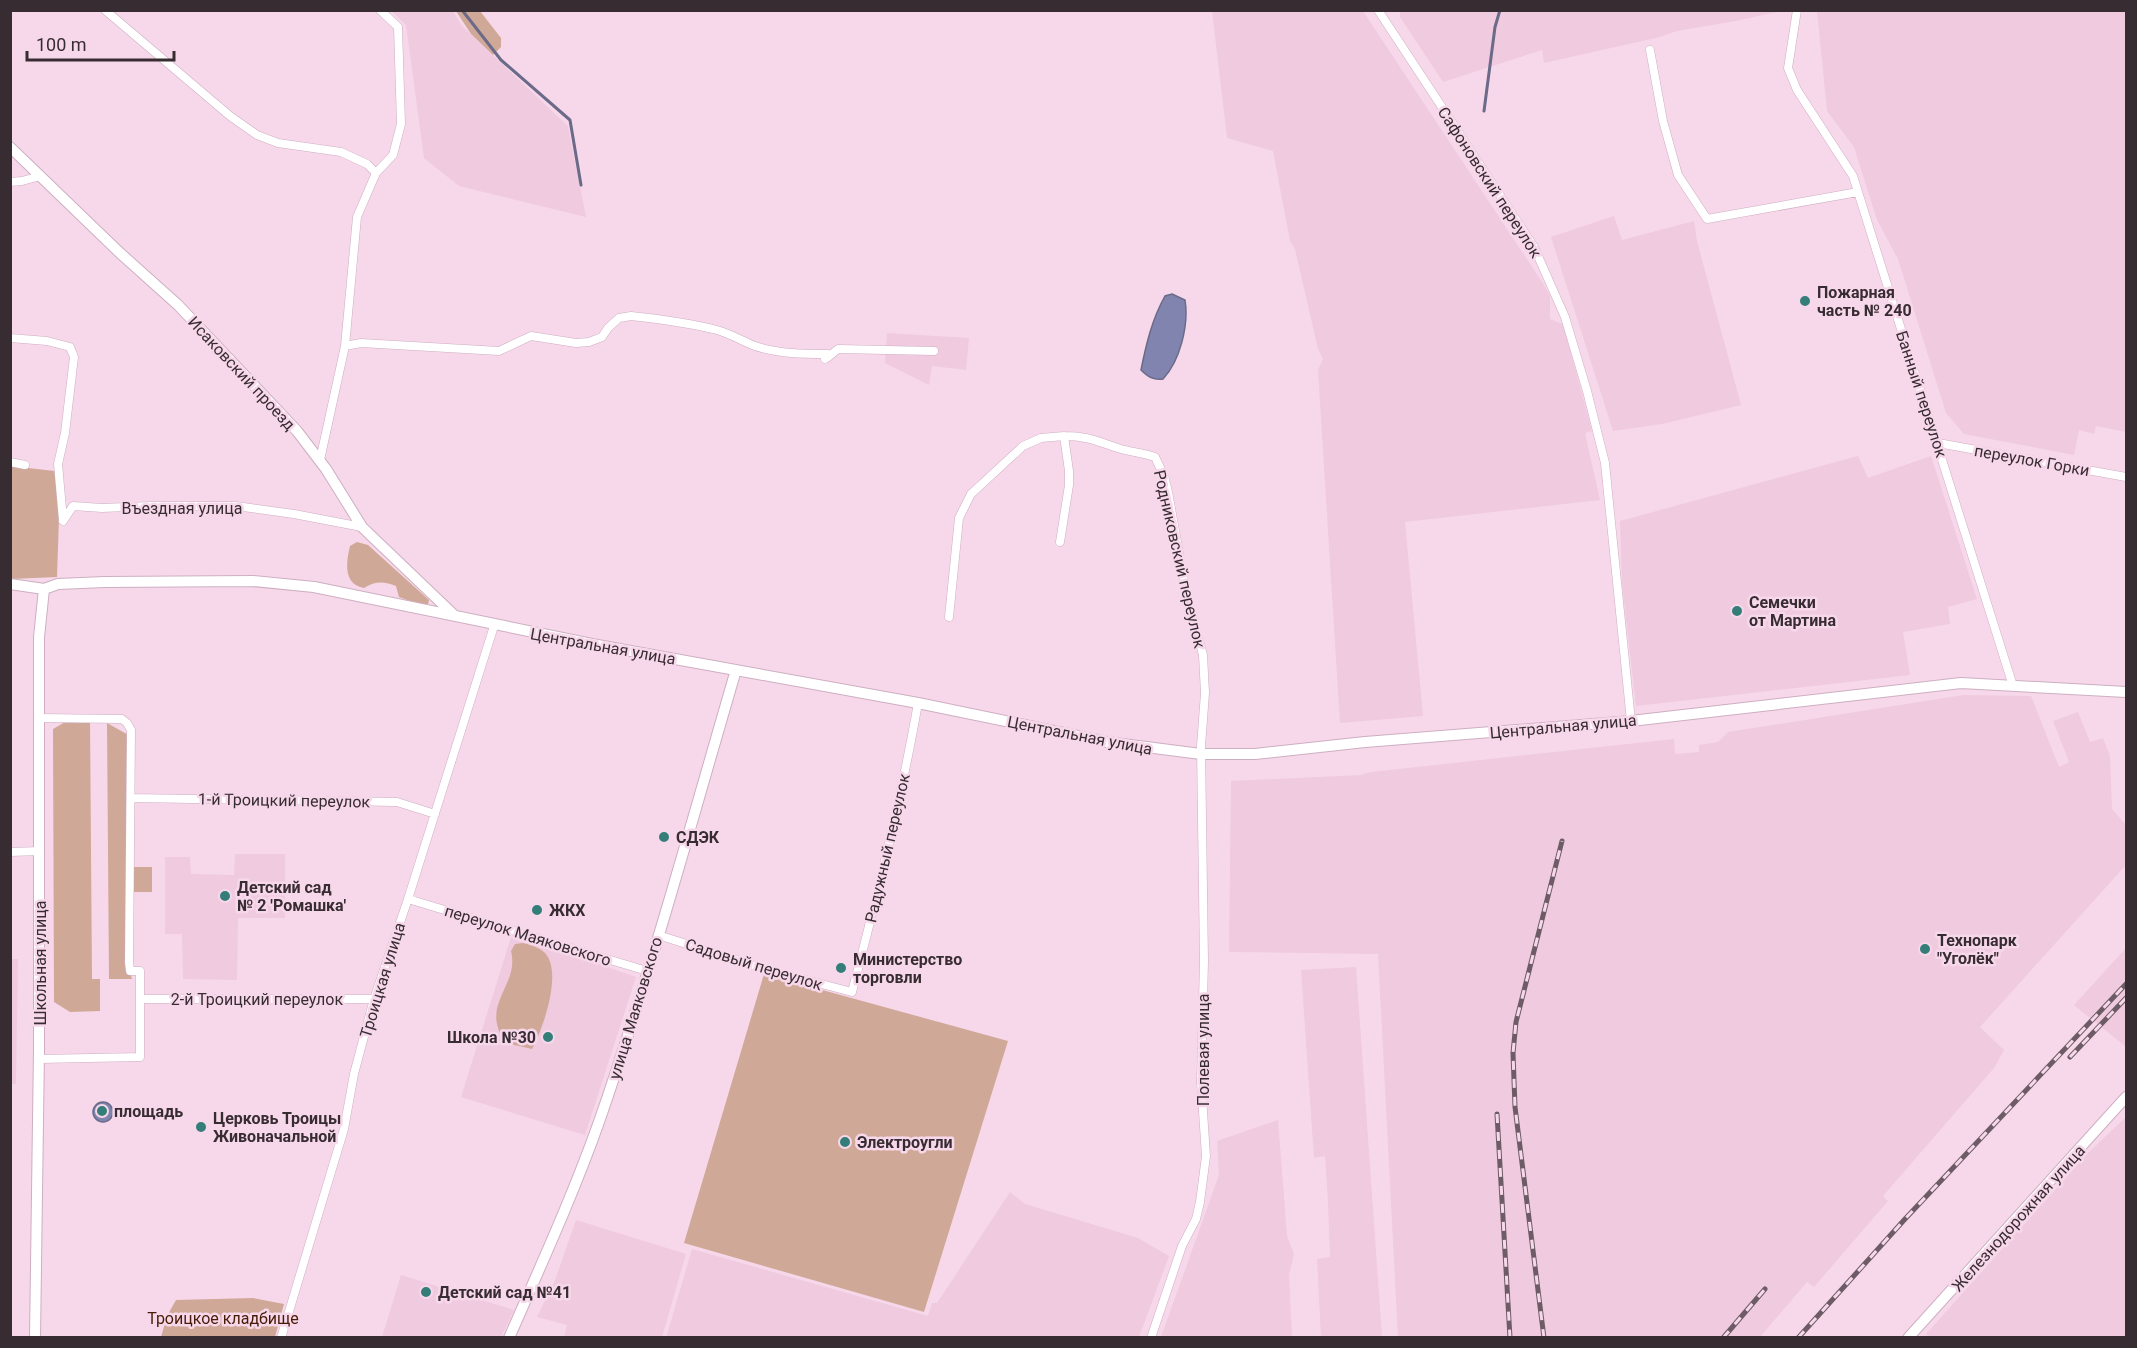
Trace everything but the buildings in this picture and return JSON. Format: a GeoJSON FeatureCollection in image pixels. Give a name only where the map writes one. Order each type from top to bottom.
{"type":"FeatureCollection","features":[{"type":"Feature","properties":{"kind":"main road","name":"Исаковский проезд"},"geometry":{"type":"LineString","coordinates":[[10,147],[178,305],[297,431],[320,460],[362,527],[454,615]]}},
{"type":"Feature","properties":{"kind":"main road","name":"Центральная улица"},"geometry":{"type":"LineString","coordinates":[[10,584],[44,589],[58,584],[105,582],[277,582],[333,590],[454,615],[494,626],[918,703],[1107,742],[1201,754],[1255,754],[1365,742],[1631,720],[1941,684],[1980,683],[2127,692]]}},
{"type":"Feature","properties":{"kind":"main road","name":"Школьная улица"},"geometry":{"type":"LineString","coordinates":[[35,1338],[39,1059],[39,636],[44,589]]}},
{"type":"Feature","properties":{"kind":"main road","name":"улица Маяковского"},"geometry":{"type":"LineString","coordinates":[[509,1338],[589,1149],[647,971],[736,670]]}},
{"type":"Feature","properties":{"kind":"main road","name":"Железнодорожная улица"},"geometry":{"type":"LineString","coordinates":[[1908,1338],[2127,1097]]}},
{"type":"Feature","properties":{"kind":"street"},"geometry":{"type":"LineString","coordinates":[[105,10],[230,116],[257,135],[268,141],[341,152],[367,164],[376,173]]}},
{"type":"Feature","properties":{"kind":"street"},"geometry":{"type":"LineString","coordinates":[[320,460],[345,346],[357,217],[376,173],[393,155],[400,124],[398,27],[380,10]]}},
{"type":"Feature","properties":{"kind":"street","name":"Сафоновский переулок"},"geometry":{"type":"LineString","coordinates":[[1378,10],[1534,247],[1565,317],[1605,463],[1631,720]]}},
{"type":"Feature","properties":{"kind":"street","name":"Банный переулок"},"geometry":{"type":"LineString","coordinates":[[1797,10],[1788,68],[1797,90],[1853,176],[2013,686]]}},
{"type":"Feature","properties":{"kind":"street"},"geometry":{"type":"LineString","coordinates":[[1650,50],[1663,121],[1678,175],[1707,219],[1858,192]]}},
{"type":"Feature","properties":{"kind":"street"},"geometry":{"type":"LineString","coordinates":[[10,182],[40,176]]}},
{"type":"Feature","properties":{"kind":"street"},"geometry":{"type":"LineString","coordinates":[[345,346],[361,343],[499,351],[531,336],[576,343],[589,342],[602,338],[608,328],[619,318],[631,316],[716,330],[772,350],[828,354],[825,359],[838,349],[934,351]]}},
{"type":"Feature","properties":{"kind":"street","name":"Въездная улица"},"geometry":{"type":"LineString","coordinates":[[10,338],[48,341],[70,347],[74,357],[65,434],[58,464],[63,521],[73,506],[102,508],[236,506],[362,527]]}},
{"type":"Feature","properties":{"kind":"street"},"geometry":{"type":"LineString","coordinates":[[1060,542],[1069,485],[1064,436]]}},
{"type":"Feature","properties":{"kind":"street","name":"Родниковский переулок"},"geometry":{"type":"LineString","coordinates":[[949,616],[959,518],[970,494],[1023,446],[1041,438],[1085,436],[1123,450],[1155,457],[1164,476],[1187,597],[1203,655],[1205,693],[1201,754]]}},
{"type":"Feature","properties":{"kind":"street","name":"переулок Горки"},"geometry":{"type":"LineString","coordinates":[[1938,443],[2127,477]]}},
{"type":"Feature","properties":{"kind":"street"},"geometry":{"type":"LineString","coordinates":[[10,462],[25,465]]}},
{"type":"Feature","properties":{"kind":"street","name":"Троицкая улица"},"geometry":{"type":"LineString","coordinates":[[281,1338],[344,1129],[354,1074],[374,999],[494,626]]}},
{"type":"Feature","properties":{"kind":"street","name":"Радужный переулок"},"geometry":{"type":"LineString","coordinates":[[852,992],[878,893],[918,703]]}},
{"type":"Feature","properties":{"kind":"street"},"geometry":{"type":"LineString","coordinates":[[39,718],[115,718],[127,723],[132,737],[129,962],[130,971],[140,971],[140,1057],[39,1059]]}},
{"type":"Feature","properties":{"kind":"street","name":"Полевая улица"},"geometry":{"type":"LineString","coordinates":[[1151,1338],[1182,1246],[1196,1219],[1206,1156],[1202,1082],[1204,961],[1201,754]]}},
{"type":"Feature","properties":{"kind":"street","name":"1-й Троицкий переулок"},"geometry":{"type":"LineString","coordinates":[[131,798],[397,802],[435,814]]}},
{"type":"Feature","properties":{"kind":"street"},"geometry":{"type":"LineString","coordinates":[[10,852],[40,851]]}},
{"type":"Feature","properties":{"kind":"street","name":"переулок Маяковского"},"geometry":{"type":"LineString","coordinates":[[408,899],[647,971]]}},
{"type":"Feature","properties":{"kind":"street","name":"Садовый переулок"},"geometry":{"type":"LineString","coordinates":[[658,935],[768,970],[852,992]]}},
{"type":"Feature","properties":{"kind":"street","name":"2-й Троицкий переулок"},"geometry":{"type":"LineString","coordinates":[[140,999],[374,999]]}},
{"type":"Feature","properties":{"kind":"shaded area"},"geometry":{"type":"Polygon","coordinates":[[[1400,10],[1781,11],[1677,31],[1660,37],[1544,63],[1542,50],[1443,82],[1400,17],[1400,10]]]}},
{"type":"Feature","properties":{"kind":"shaded area"},"geometry":{"type":"Polygon","coordinates":[[[391,11],[453,11],[462,26],[568,126],[586,217],[459,186],[424,158],[406,25],[391,11]]]}},
{"type":"Feature","properties":{"kind":"shaded area"},"geometry":{"type":"Polygon","coordinates":[[[1212,11],[1363,11],[1544,285],[1550,296],[1550,319],[1563,324],[1592,431],[1585,433],[1600,500],[1405,522],[1423,716],[1340,723],[1318,370],[1323,359],[1318,349],[1295,249],[1290,241],[1273,151],[1227,138],[1212,11]]]}},
{"type":"Feature","properties":{"kind":"shaded area"},"geometry":{"type":"Polygon","coordinates":[[[1817,11],[2126,11],[2126,432],[2096,426],[2094,434],[2079,430],[2074,455],[1964,434],[1946,413],[1898,259],[1877,220],[1854,147],[1827,111],[1817,11]]]}},
{"type":"Feature","properties":{"kind":"shaded area"},"geometry":{"type":"Polygon","coordinates":[[[1614,216],[1622,240],[1694,221],[1697,241],[1741,405],[1662,424],[1613,431],[1551,237],[1614,216]]]}},
{"type":"Feature","properties":{"kind":"shaded area"},"geometry":{"type":"Polygon","coordinates":[[[887,333],[969,338],[966,370],[932,366],[929,385],[885,363],[887,333]]]}},
{"type":"Feature","properties":{"kind":"shaded area"},"geometry":{"type":"Polygon","coordinates":[[[1858,456],[1868,478],[1931,456],[1977,599],[1948,607],[1950,624],[1903,632],[1910,675],[1636,706],[1622,583],[1620,521],[1858,456]]]}},
{"type":"Feature","properties":{"kind":"shaded area"},"geometry":{"type":"Polygon","coordinates":[[[1963,695],[2031,696],[2059,767],[2069,762],[2053,721],[2078,712],[2090,742],[2103,738],[2110,756],[2112,809],[2126,825],[2126,865],[1980,1027],[2004,1050],[1994,1068],[1883,1196],[1888,1201],[1814,1287],[1807,1282],[1760,1337],[1398,1337],[1378,954],[1229,952],[1231,781],[1361,775],[1371,772],[1674,739],[1675,754],[1699,752],[1699,745],[1718,742],[1728,732],[1963,695]]]}},
{"type":"Feature","properties":{"kind":"shaded area","name":"Детский сад № 2 'Ромашка'"},"geometry":{"type":"Polygon","coordinates":[[[235,854],[285,854],[285,918],[238,918],[237,980],[183,979],[182,934],[165,934],[165,857],[190,857],[191,874],[234,875],[235,854]]]}},
{"type":"Feature","properties":{"kind":"shaded area","name":"Школа №30"},"geometry":{"type":"Polygon","coordinates":[[[512,934],[636,977],[585,1135],[461,1097],[512,934]]]}},
{"type":"Feature","properties":{"kind":"shaded area"},"geometry":{"type":"Polygon","coordinates":[[[2126,948],[2126,1047],[2074,1005],[2126,948]]]}},
{"type":"Feature","properties":{"kind":"shaded area"},"geometry":{"type":"Polygon","coordinates":[[[11,959],[18,959],[16,1084],[10,1084],[11,959]]]}},
{"type":"Feature","properties":{"kind":"shaded area"},"geometry":{"type":"Polygon","coordinates":[[[1356,967],[1382,1337],[1321,1337],[1317,1259],[1330,1257],[1328,1202],[1325,1156],[1314,1158],[1301,970],[1356,967]]]}},
{"type":"Feature","properties":{"kind":"shaded area"},"geometry":{"type":"Polygon","coordinates":[[[2126,1117],[2126,1337],[1929,1337],[1926,1334],[2088,1153],[2126,1117]]]}},
{"type":"Feature","properties":{"kind":"shaded area"},"geometry":{"type":"Polygon","coordinates":[[[1278,1120],[1287,1236],[1294,1254],[1289,1275],[1292,1337],[1161,1337],[1219,1175],[1217,1141],[1278,1120]]]}},
{"type":"Feature","properties":{"kind":"shaded area"},"geometry":{"type":"Polygon","coordinates":[[[1010,1192],[1025,1204],[1138,1238],[1169,1256],[1139,1337],[666,1338],[692,1249],[928,1316],[932,1303],[937,1303],[1010,1192]]]}},
{"type":"Feature","properties":{"kind":"shaded area"},"geometry":{"type":"Polygon","coordinates":[[[576,1220],[686,1254],[662,1337],[564,1337],[567,1325],[537,1317],[555,1280],[576,1220]]]}},
{"type":"Feature","properties":{"kind":"shaded area","name":"Детский сад №41"},"geometry":{"type":"Polygon","coordinates":[[[401,1275],[514,1310],[501,1337],[382,1337],[401,1275]]]}},
{"type":"Feature","properties":{"kind":"green space"},"geometry":{"type":"Polygon","coordinates":[[[456,11],[480,11],[501,38],[501,47],[493,55],[471,34],[456,11]]]}},
{"type":"Feature","properties":{"kind":"green space"},"geometry":{"type":"Polygon","coordinates":[[[10,466],[55,471],[59,518],[57,577],[11,579],[10,466]]]}},
{"type":"Feature","properties":{"kind":"green space"},"geometry":{"type":"Polygon","coordinates":[[[357,542],[368,545],[429,600],[428,604],[424,606],[399,597],[396,586],[392,584],[376,583],[364,588],[352,582],[347,566],[350,546],[357,542]]]}},
{"type":"Feature","properties":{"kind":"green space"},"geometry":{"type":"Polygon","coordinates":[[[72,718],[90,718],[92,979],[100,979],[100,1011],[70,1012],[54,1002],[53,729],[72,718]]]}},
{"type":"Feature","properties":{"kind":"green space"},"geometry":{"type":"Polygon","coordinates":[[[107,723],[132,737],[131,867],[152,867],[152,892],[131,892],[130,971],[132,979],[109,979],[107,723]]]}},
{"type":"Feature","properties":{"kind":"green space"},"geometry":{"type":"Polygon","coordinates":[[[523,943],[545,953],[552,973],[552,986],[546,1015],[532,1049],[506,1043],[496,1017],[510,975],[511,951],[515,944],[523,943]]]}},
{"type":"Feature","properties":{"kind":"green space","name":"Электроугли"},"geometry":{"type":"Polygon","coordinates":[[[764,974],[1008,1041],[924,1312],[684,1243],[764,974]]]}},
{"type":"Feature","properties":{"kind":"green space","name":"Троицкое кладбище"},"geometry":{"type":"Polygon","coordinates":[[[253,1298],[284,1304],[275,1337],[161,1337],[167,1316],[176,1300],[253,1298]]]}},
{"type":"Feature","properties":{"kind":"water"},"geometry":{"type":"Polygon","coordinates":[[[1172,294],[1185,300],[1186,320],[1182,342],[1174,363],[1163,379],[1153,378],[1141,370],[1143,361],[1156,314],[1165,296],[1172,294]]]}},
{"type":"Feature","properties":{"kind":"water"},"geometry":{"type":"Polygon","coordinates":[[[103,1102],[110,1105],[113,1112],[110,1119],[103,1122],[96,1119],[93,1112],[96,1105],[103,1102]]]}},
{"type":"Feature","properties":{"kind":"waterway"},"geometry":{"type":"LineString","coordinates":[[462,10],[501,60],[570,120],[581,185]]}},
{"type":"Feature","properties":{"kind":"waterway"},"geometry":{"type":"LineString","coordinates":[[1484,111],[1495,27],[1500,10]]}},
{"type":"Feature","properties":{"kind":"railway"},"geometry":{"type":"LineString","coordinates":[[1544,1338],[1515,1107],[1513,1053],[1516,1022],[1562,841]]}},
{"type":"Feature","properties":{"kind":"railway"},"geometry":{"type":"LineString","coordinates":[[1798,1338],[1905,1219],[2126,984]]}},
{"type":"Feature","properties":{"kind":"railway"},"geometry":{"type":"LineString","coordinates":[[2070,1057],[2126,998]]}},
{"type":"Feature","properties":{"kind":"railway"},"geometry":{"type":"LineString","coordinates":[[1497,1114],[1510,1338]]}},
{"type":"Feature","properties":{"kind":"railway"},"geometry":{"type":"LineString","coordinates":[[1723,1338],[1765,1289]]}},
{"type":"Feature","properties":{"kind":"place","name":"Пожарная часть № 240"},"geometry":{"type":"Point","coordinates":[1805,301]}},
{"type":"Feature","properties":{"kind":"place","name":"Семечки от Мартина"},"geometry":{"type":"Point","coordinates":[1737,611]}},
{"type":"Feature","properties":{"kind":"place","name":"СДЭК"},"geometry":{"type":"Point","coordinates":[664,837]}},
{"type":"Feature","properties":{"kind":"place","name":"Детский сад № 2 'Ромашка'"},"geometry":{"type":"Point","coordinates":[225,896]}},
{"type":"Feature","properties":{"kind":"place","name":"ЖКХ"},"geometry":{"type":"Point","coordinates":[537,910]}},
{"type":"Feature","properties":{"kind":"place","name":"Технопарк \"Уголёк\""},"geometry":{"type":"Point","coordinates":[1925,949]}},
{"type":"Feature","properties":{"kind":"place","name":"Министерство торговли"},"geometry":{"type":"Point","coordinates":[841,968]}},
{"type":"Feature","properties":{"kind":"place","name":"Школа №30"},"geometry":{"type":"Point","coordinates":[548,1037]}},
{"type":"Feature","properties":{"kind":"place","name":"площадь"},"geometry":{"type":"Point","coordinates":[102,1111]}},
{"type":"Feature","properties":{"kind":"place","name":"Церковь Троицы Живоначальной"},"geometry":{"type":"Point","coordinates":[201,1127]}},
{"type":"Feature","properties":{"kind":"place","name":"Электроугли"},"geometry":{"type":"Point","coordinates":[845,1142]}},
{"type":"Feature","properties":{"kind":"place","name":"Детский сад №41"},"geometry":{"type":"Point","coordinates":[426,1292]}}]}
